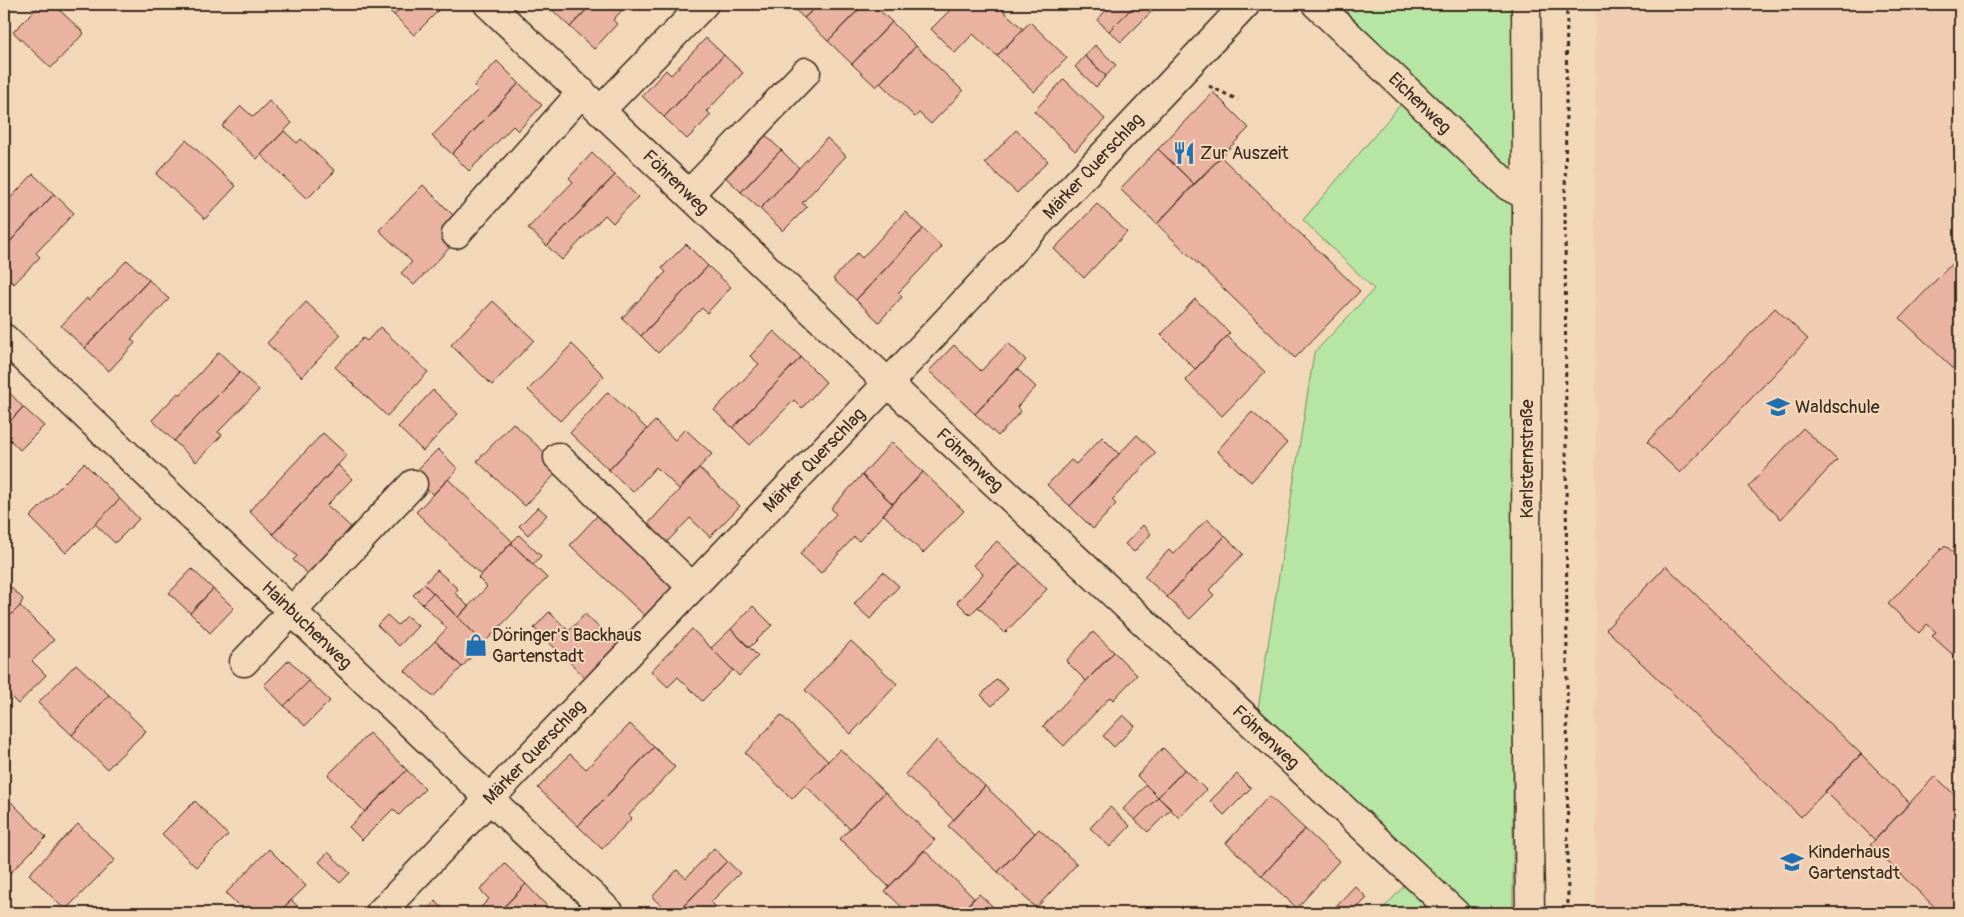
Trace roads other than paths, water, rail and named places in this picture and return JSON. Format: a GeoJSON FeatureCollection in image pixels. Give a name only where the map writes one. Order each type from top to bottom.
{"type":"FeatureCollection","features":[{"type":"Feature","properties":{"kind":"street"},"geometry":{"type":"LineString","coordinates":[[456,234],[591,101],[704,4]]}},
{"type":"Feature","properties":{"kind":"street","name":"Märker Querschlag"},"geometry":{"type":"LineString","coordinates":[[380,913],[888,383],[1246,4]]}},
{"type":"Feature","properties":{"kind":"street","name":"Eichenweg"},"geometry":{"type":"LineString","coordinates":[[1316,4],[1508,186],[1528,196]]}},
{"type":"Feature","properties":{"kind":"street","name":"Karlsternstraße"},"geometry":{"type":"LineString","coordinates":[[1526,4],[1528,196],[1526,592],[1530,913]]}},
{"type":"Feature","properties":{"kind":"street","name":"Föhrenweg"},"geometry":{"type":"LineString","coordinates":[[493,5],[591,101],[888,383],[1455,913]]}},
{"type":"Feature","properties":{"kind":"street"},"geometry":{"type":"LineString","coordinates":[[689,194],[806,72]]}},
{"type":"Feature","properties":{"kind":"street","name":"Hainbuchenweg"},"geometry":{"type":"LineString","coordinates":[[4,338],[610,913]]}},
{"type":"Feature","properties":{"kind":"street"},"geometry":{"type":"LineString","coordinates":[[558,457],[692,587]]}},
{"type":"Feature","properties":{"kind":"street"},"geometry":{"type":"LineString","coordinates":[[244,662],[413,484]]}},
{"type":"Feature","properties":{"kind":"place","name":"Zur Auszeit"},"geometry":{"type":"Point","coordinates":[1184,153]}},
{"type":"Feature","properties":{"kind":"place","name":"Waldschule"},"geometry":{"type":"Point","coordinates":[1778,407]}},
{"type":"Feature","properties":{"kind":"place","name":"Döringer's Backhaus Gartenstadt"},"geometry":{"type":"Point","coordinates":[476,645]}},
{"type":"Feature","properties":{"kind":"place","name":"Kinderhaus Gartenstadt"},"geometry":{"type":"Point","coordinates":[1792,862]}}]}
